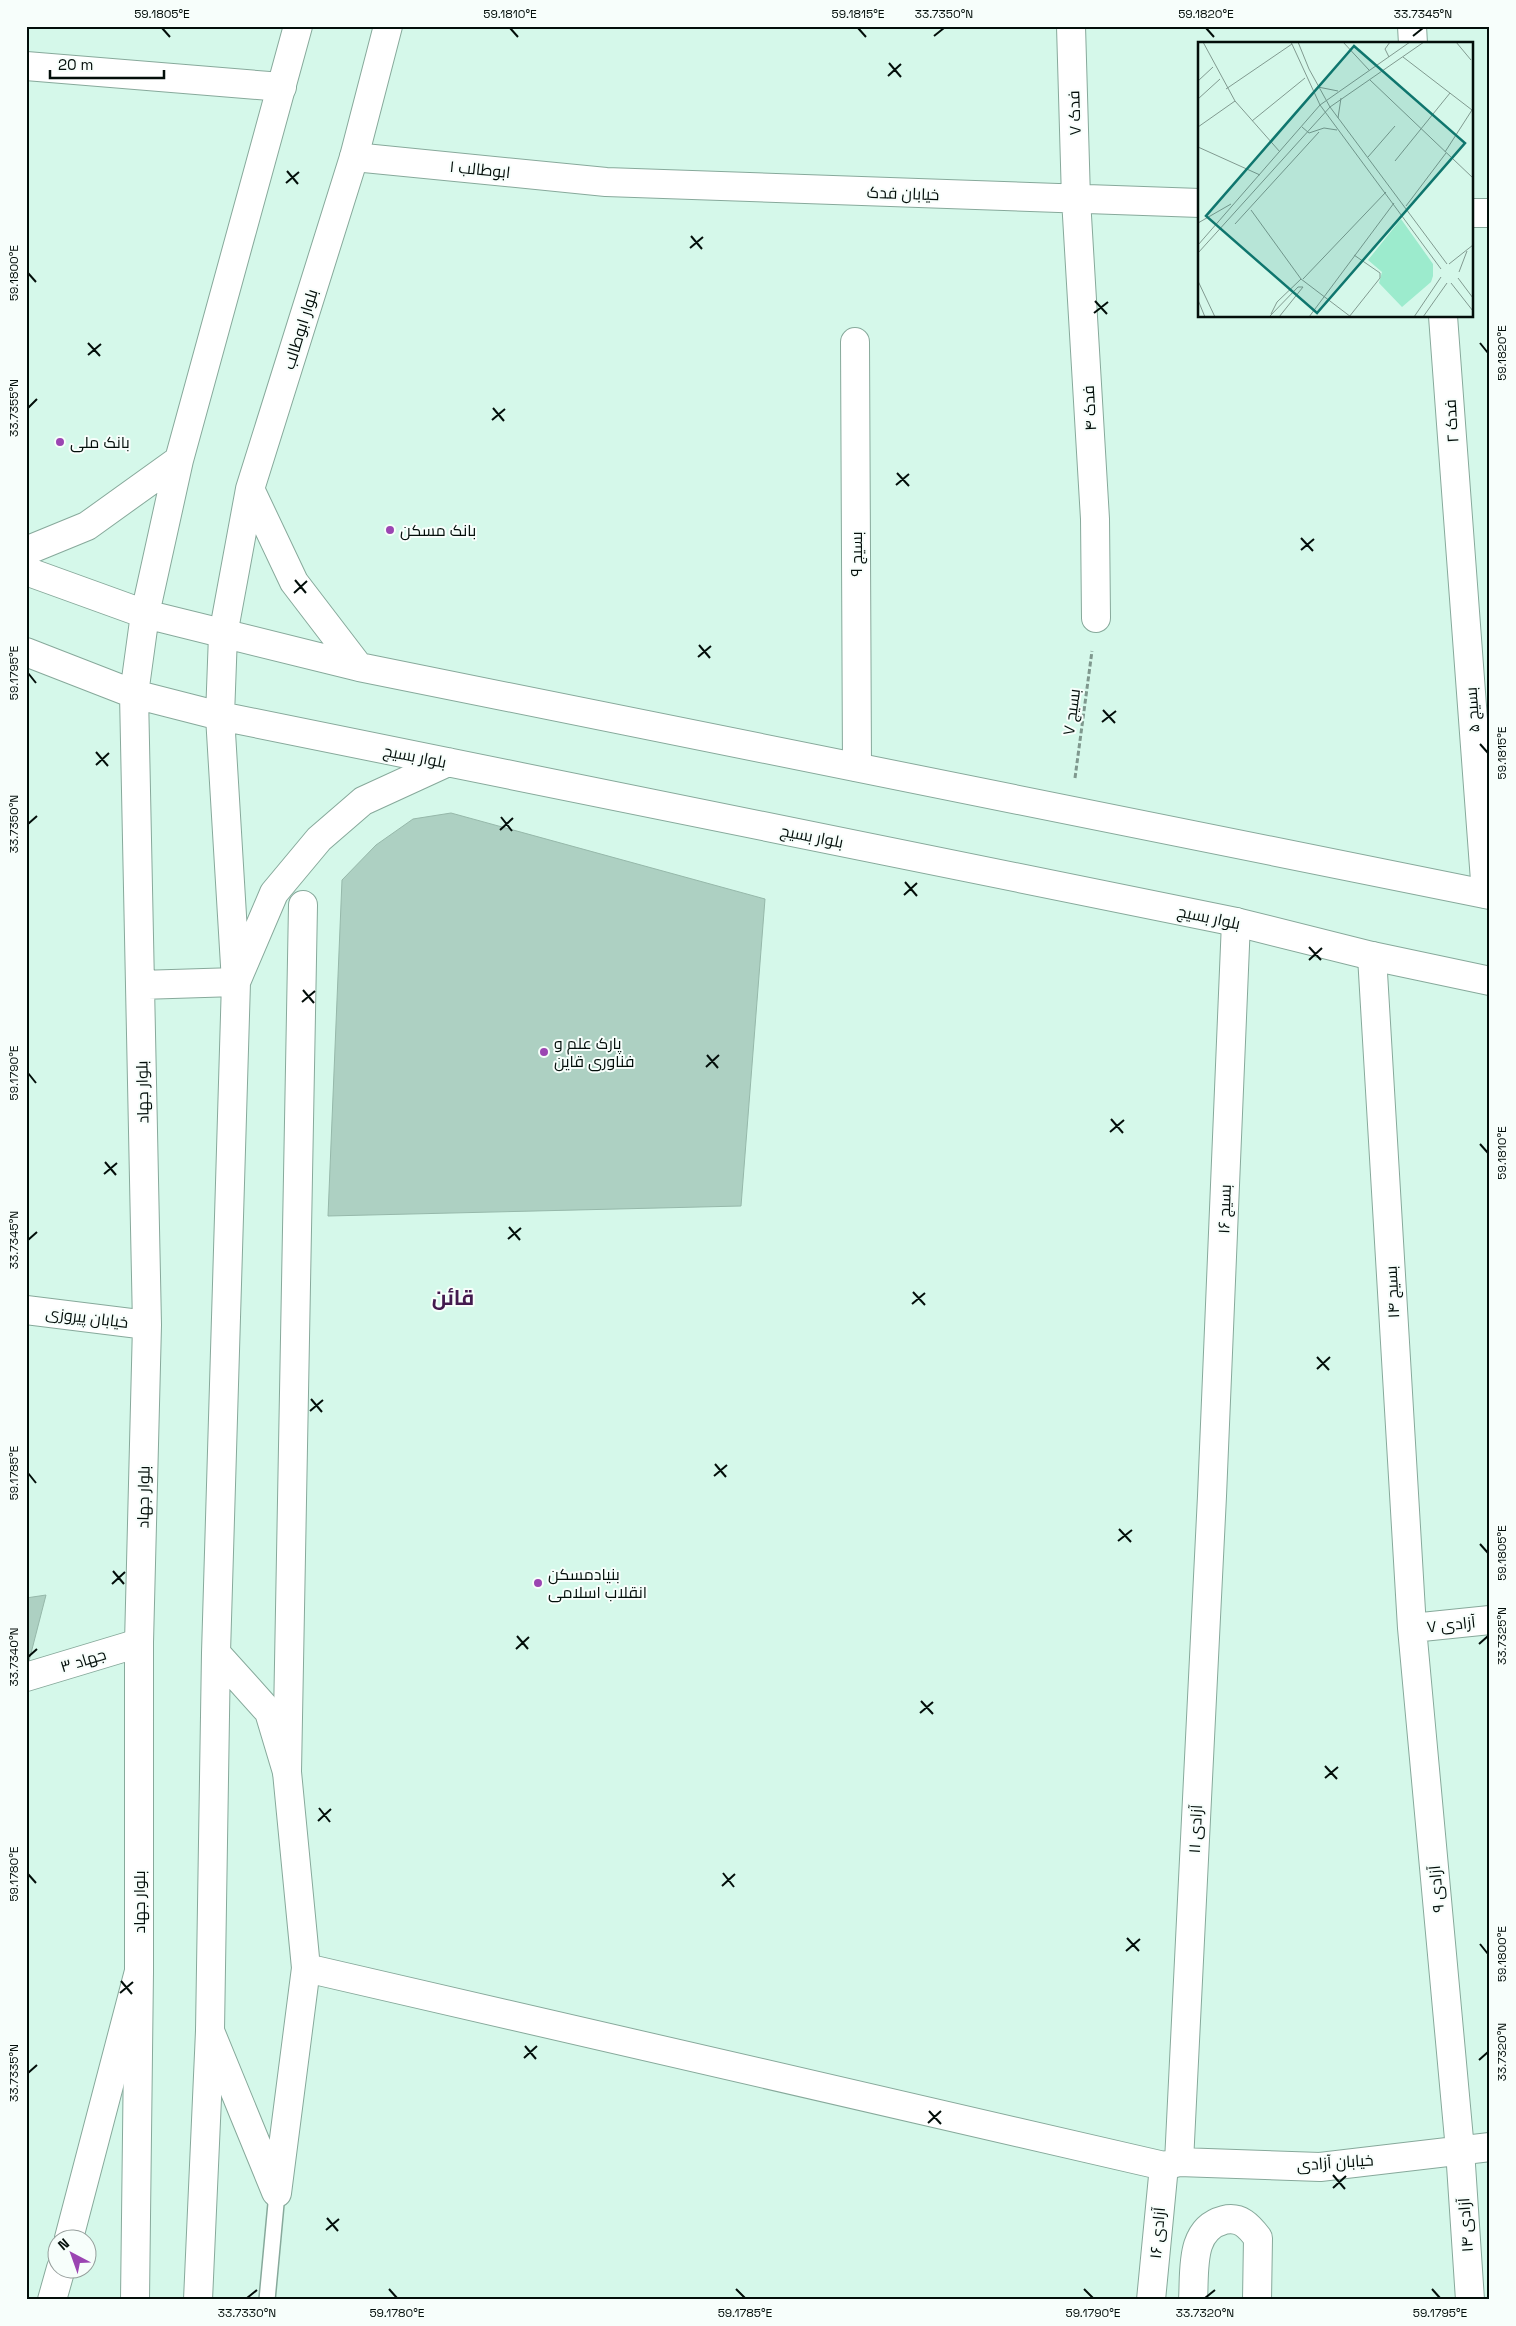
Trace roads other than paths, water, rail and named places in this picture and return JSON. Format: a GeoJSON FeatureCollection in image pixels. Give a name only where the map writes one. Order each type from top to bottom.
{"type":"FeatureCollection","features":[{"type":"Feature","properties":{"kind":"main road"},"geometry":{"type":"LineString","coordinates":[[145,614],[179,460],[298,26]]}},
{"type":"Feature","properties":{"kind":"main road","name":"بلوار ابوطالب"},"geometry":{"type":"LineString","coordinates":[[220,716],[223,635],[250,489],[354,157],[388,26]]}},
{"type":"Feature","properties":{"kind":"main road","name":"فدک ۷"},"geometry":{"type":"LineString","coordinates":[[1071,26],[1076,199]]}},
{"type":"Feature","properties":{"kind":"main road"},"geometry":{"type":"LineString","coordinates":[[1412,26],[1413,42]]}},
{"type":"Feature","properties":{"kind":"main road"},"geometry":{"type":"LineString","coordinates":[[26,66],[282,87]]}},
{"type":"Feature","properties":{"kind":"main road","name":"ابوطالب ۱"},"geometry":{"type":"LineString","coordinates":[[354,157],[606,182]]}},
{"type":"Feature","properties":{"kind":"main road","name":"خیابان فدک"},"geometry":{"type":"LineString","coordinates":[[606,182],[1198,203]]}},
{"type":"Feature","properties":{"kind":"main road","name":"فدک ۴"},"geometry":{"type":"LineString","coordinates":[[1076,199],[1095,519],[1096,618]]}},
{"type":"Feature","properties":{"kind":"main road"},"geometry":{"type":"LineString","coordinates":[[1474,213],[1490,213]]}},
{"type":"Feature","properties":{"kind":"main road","name":"فدک ۲"},"geometry":{"type":"LineString","coordinates":[[1443,318],[1458,526]]}},
{"type":"Feature","properties":{"kind":"main road","name":"بسیج ۹"},"geometry":{"type":"LineString","coordinates":[[855,342],[857,767]]}},
{"type":"Feature","properties":{"kind":"main road"},"geometry":{"type":"LineString","coordinates":[[26,551],[87,526],[179,460]]}},
{"type":"Feature","properties":{"kind":"main road"},"geometry":{"type":"LineString","coordinates":[[250,489],[294,582],[359,667]]}},
{"type":"Feature","properties":{"kind":"main road","name":"بسیج ۵"},"geometry":{"type":"LineString","coordinates":[[1458,526],[1488,894]]}},
{"type":"Feature","properties":{"kind":"main road"},"geometry":{"type":"LineString","coordinates":[[26,570],[145,614],[223,635],[359,667],[1488,894]]}},
{"type":"Feature","properties":{"kind":"main road","name":"بلوار جهاد"},"geometry":{"type":"LineString","coordinates":[[135,2300],[139,1970],[139,1643],[147,1325],[134,694],[145,614]]}},
{"type":"Feature","properties":{"kind":"main road","name":"بلوار بسیج"},"geometry":{"type":"LineString","coordinates":[[26,652],[134,694],[220,716],[1236,922],[1372,956],[1490,981]]}},
{"type":"Feature","properties":{"kind":"main road"},"geometry":{"type":"LineString","coordinates":[[198,2300],[210,2031],[216,1653],[236,982],[220,716]]}},
{"type":"Feature","properties":{"kind":"main road"},"geometry":{"type":"LineString","coordinates":[[236,982],[274,893],[319,839],[363,801],[448,762]]}},
{"type":"Feature","properties":{"kind":"main road"},"geometry":{"type":"LineString","coordinates":[[277,2193],[306,1968],[287,1772],[303,905]]}},
{"type":"Feature","properties":{"kind":"main road","name":"بسیج ۱۶"},"geometry":{"type":"LineString","coordinates":[[1212,1496],[1236,922]]}},
{"type":"Feature","properties":{"kind":"main road","name":"بسیج ۱۴"},"geometry":{"type":"LineString","coordinates":[[1372,956],[1412,1628]]}},
{"type":"Feature","properties":{"kind":"main road"},"geometry":{"type":"LineString","coordinates":[[140,985],[236,982]]}},
{"type":"Feature","properties":{"kind":"main road","name":"خیابان پیروزی"},"geometry":{"type":"LineString","coordinates":[[26,1310],[147,1325]]}},
{"type":"Feature","properties":{"kind":"main road","name":"آزادی ۱۱"},"geometry":{"type":"LineString","coordinates":[[1171,2164],[1212,1496]]}},
{"type":"Feature","properties":{"kind":"main road","name":"آزادی ۷"},"geometry":{"type":"LineString","coordinates":[[1412,1628],[1490,1620]]}},
{"type":"Feature","properties":{"kind":"main road","name":"آزادی ۹"},"geometry":{"type":"LineString","coordinates":[[1412,1628],[1460,2150]]}},
{"type":"Feature","properties":{"kind":"main road","name":"جهاد ۳"},"geometry":{"type":"LineString","coordinates":[[26,1677],[139,1643]]}},
{"type":"Feature","properties":{"kind":"main road"},"geometry":{"type":"LineString","coordinates":[[216,1653],[269,1712],[287,1772]]}},
{"type":"Feature","properties":{"kind":"main road","name":"خیابان آزادی"},"geometry":{"type":"LineString","coordinates":[[306,1968],[1171,2164],[1320,2167],[1490,2148]]}},
{"type":"Feature","properties":{"kind":"main road"},"geometry":{"type":"LineString","coordinates":[[72,2228],[139,1970]]}},
{"type":"Feature","properties":{"kind":"main road"},"geometry":{"type":"LineString","coordinates":[[210,2031],[277,2193]]}},
{"type":"Feature","properties":{"kind":"main road","name":"آزادی ۱۴"},"geometry":{"type":"LineString","coordinates":[[1460,2150],[1470,2300]]}},
{"type":"Feature","properties":{"kind":"main road","name":"آزادی ۱۶"},"geometry":{"type":"LineString","coordinates":[[1151,2300],[1171,2164]]}},
{"type":"Feature","properties":{"kind":"main road"},"geometry":{"type":"LineString","coordinates":[[1193,2300],[1196,2255],[1200,2237],[1208,2227],[1224,2220],[1236,2218],[1249,2227],[1258,2238],[1256,2300]]}},
{"type":"Feature","properties":{"kind":"main road"},"geometry":{"type":"LineString","coordinates":[[52,2300],[58,2278]]}},
{"type":"Feature","properties":{"kind":"lane"},"geometry":{"type":"LineString","coordinates":[[267,2300],[277,2193]]}},
{"type":"Feature","properties":{"kind":"place","name":"بانک ملی"},"geometry":{"type":"Point","coordinates":[60,442]}},
{"type":"Feature","properties":{"kind":"place","name":"بانک مسکن"},"geometry":{"type":"Point","coordinates":[390,530]}},
{"type":"Feature","properties":{"kind":"place","name":"پارک علم و فناوری قاین"},"geometry":{"type":"Point","coordinates":[544,1052]}},
{"type":"Feature","properties":{"kind":"place","name":"بنیادمسکن انقلاب اسلامی"},"geometry":{"type":"Point","coordinates":[538,1583]}},
{"type":"Feature","properties":{"kind":"district","name":"قائن"},"geometry":{"type":"Point","coordinates":[453,1298]}}]}
